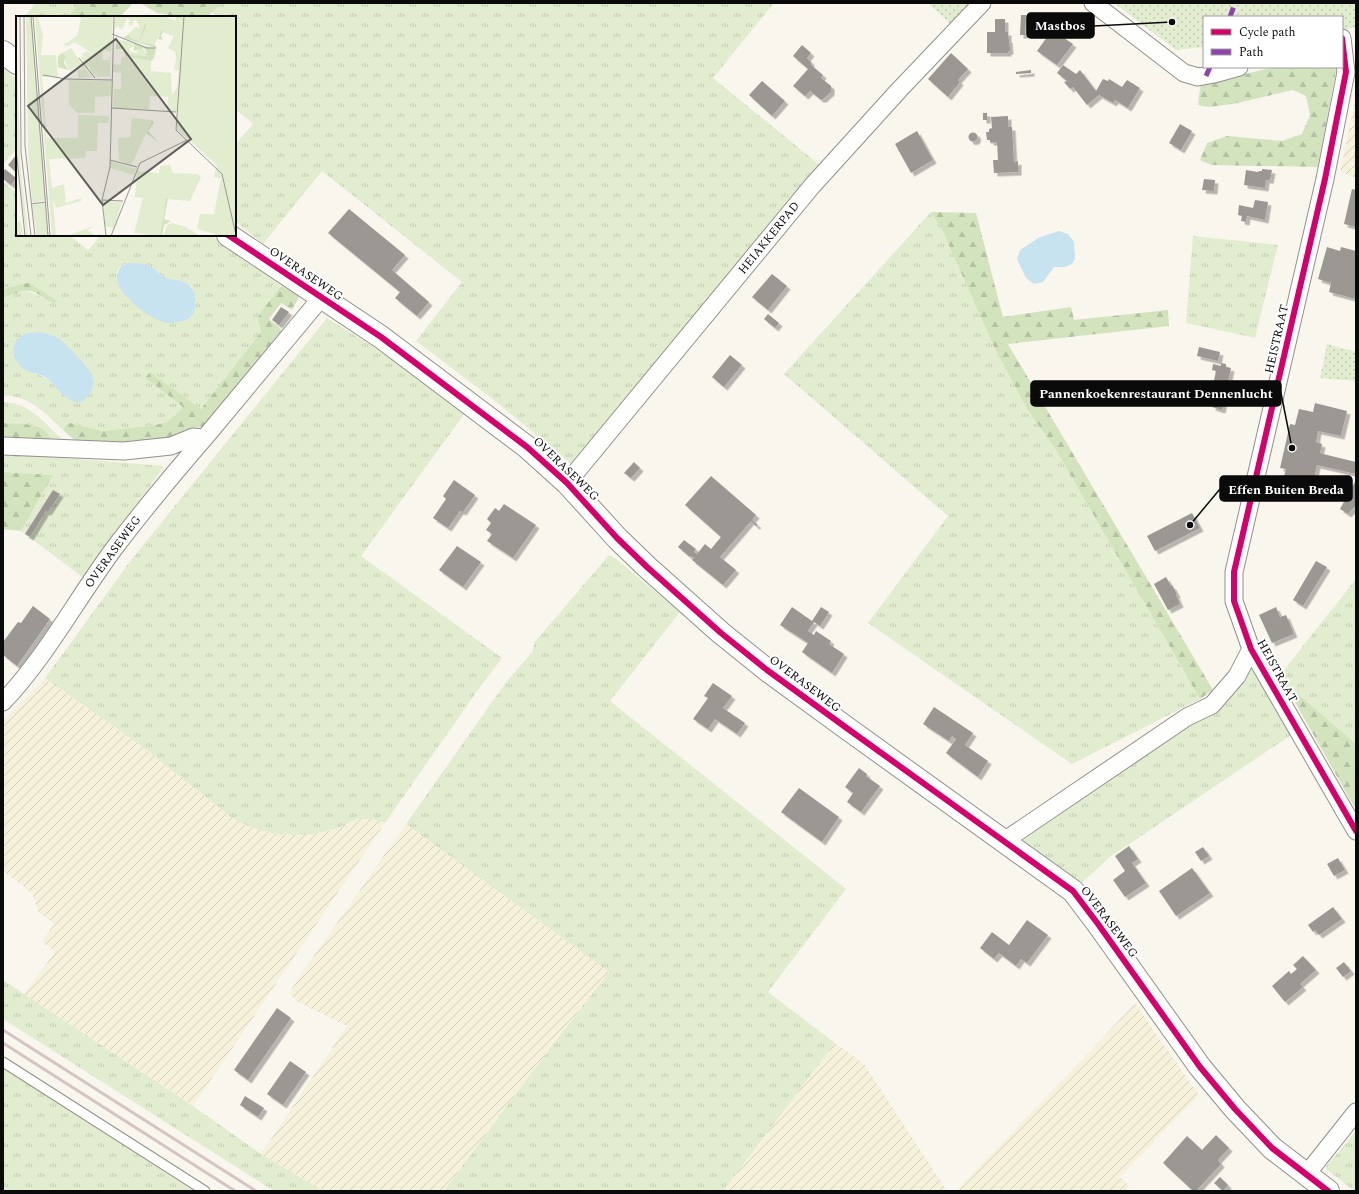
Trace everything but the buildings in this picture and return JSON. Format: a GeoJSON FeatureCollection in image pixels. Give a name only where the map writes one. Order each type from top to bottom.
{"type":"FeatureCollection","features":[{"type":"Feature","properties":{"kind":"street","name":"HEIAKKERPAD"},"geometry":{"type":"LineString","coordinates":[[567,482],[812,186],[900,89],[982,3]]}},
{"type":"Feature","properties":{"kind":"street"},"geometry":{"type":"LineString","coordinates":[[1094,3],[1184,73],[1198,77],[1235,68]]}},
{"type":"Feature","properties":{"kind":"street"},"geometry":{"type":"LineString","coordinates":[[1343,38],[1356,33]]}},
{"type":"Feature","properties":{"kind":"street","name":"HEISTRAAT"},"geometry":{"type":"LineString","coordinates":[[1343,46],[1346,72],[1325,179],[1234,572],[1234,601],[1251,649],[1356,831]]}},
{"type":"Feature","properties":{"kind":"street"},"geometry":{"type":"LineString","coordinates":[[3,52],[16,62]]}},
{"type":"Feature","properties":{"kind":"street","name":"OVERASEWEG"},"geometry":{"type":"LineString","coordinates":[[229,236],[381,337],[527,447],[567,482],[617,538],[646,567],[721,633],[767,670],[837,722],[1073,891],[1200,1067],[1234,1109],[1272,1148],[1328,1191]]}},
{"type":"Feature","properties":{"kind":"street","name":"OVERASEWEG"},"geometry":{"type":"LineString","coordinates":[[3,702],[18,686],[50,642],[80,596],[147,506],[322,298]]}},
{"type":"Feature","properties":{"kind":"street"},"geometry":{"type":"LineString","coordinates":[[3,446],[124,451],[147,450],[171,446],[193,437],[204,438]]}},
{"type":"Feature","properties":{"kind":"street","name":"HEISTRAAT"},"geometry":{"type":"LineString","coordinates":[[1004,841],[1187,717],[1212,705],[1238,676],[1251,649]]}},
{"type":"Feature","properties":{"kind":"street"},"geometry":{"type":"LineString","coordinates":[[1306,1175],[1356,1112]]}},
{"type":"Feature","properties":{"kind":"lane"},"geometry":{"type":"LineString","coordinates":[[3,1062],[205,1191]]}},
{"type":"Feature","properties":{"kind":"shaded area"},"geometry":{"type":"Polygon","coordinates":[[[1356,97],[1356,178],[1340,172],[1356,97]]]}},
{"type":"Feature","properties":{"kind":"shaded area"},"geometry":{"type":"Polygon","coordinates":[[[45,678],[140,745],[232,818],[253,828],[272,833],[293,835],[313,834],[335,829],[358,819],[373,819],[385,823],[193,1106],[24,994],[55,952],[42,942],[54,924],[38,911],[32,893],[3,871],[3,721],[45,678]]]}},
{"type":"Feature","properties":{"kind":"shaded area"},"geometry":{"type":"Polygon","coordinates":[[[406,824],[609,972],[541,1060],[444,1191],[323,1191],[261,1154],[347,1026],[296,1001],[290,993],[293,986],[406,824]]]}},
{"type":"Feature","properties":{"kind":"shaded area"},"geometry":{"type":"Polygon","coordinates":[[[1135,1004],[1199,1095],[1120,1177],[1129,1186],[1125,1191],[956,1191],[1135,1004]]]}},
{"type":"Feature","properties":{"kind":"shaded area"},"geometry":{"type":"Polygon","coordinates":[[[835,1043],[864,1064],[947,1191],[723,1191],[835,1043]]]}},
{"type":"Feature","properties":{"kind":"green space"},"geometry":{"type":"Polygon","coordinates":[[[36,3],[80,3],[69,16],[25,16],[36,3]]]}},
{"type":"Feature","properties":{"kind":"green space"},"geometry":{"type":"Polygon","coordinates":[[[80,3],[133,3],[121,16],[69,16],[80,3]]]}},
{"type":"Feature","properties":{"kind":"green space"},"geometry":{"type":"Polygon","coordinates":[[[140,3],[222,3],[208,16],[176,16],[157,13],[140,3]]]}},
{"type":"Feature","properties":{"kind":"green space"},"geometry":{"type":"Polygon","coordinates":[[[222,3],[774,3],[713,78],[822,167],[576,468],[494,400],[416,341],[462,282],[322,171],[263,244],[236,222],[236,144],[253,124],[236,110],[236,16],[215,16],[212,12],[222,3]]]}},
{"type":"Feature","properties":{"kind":"green space"},"geometry":{"type":"Polygon","coordinates":[[[928,3],[978,3],[957,30],[928,3]]]}},
{"type":"Feature","properties":{"kind":"green space"},"geometry":{"type":"Polygon","coordinates":[[[1114,3],[1356,3],[1356,27],[1343,30],[1343,16],[1203,16],[1203,47],[1176,50],[1114,3]]]}},
{"type":"Feature","properties":{"kind":"green space"},"geometry":{"type":"Polygon","coordinates":[[[3,68],[16,78],[16,149],[3,165],[3,68]]]}},
{"type":"Feature","properties":{"kind":"green space"},"geometry":{"type":"Polygon","coordinates":[[[1271,68],[1335,68],[1318,167],[1211,165],[1200,160],[1207,143],[1227,136],[1282,141],[1302,134],[1310,115],[1306,96],[1293,90],[1233,104],[1208,107],[1198,105],[1201,81],[1219,80],[1271,68]]]}},
{"type":"Feature","properties":{"kind":"green space"},"geometry":{"type":"Polygon","coordinates":[[[3,182],[16,192],[16,236],[70,236],[88,250],[100,236],[212,236],[281,286],[262,310],[259,318],[261,332],[201,409],[150,372],[145,378],[182,406],[182,409],[167,422],[155,425],[102,431],[70,423],[64,426],[64,431],[44,412],[29,402],[21,398],[3,396],[3,298],[17,293],[30,292],[48,301],[25,283],[3,289],[3,182]],[[124,264],[119,268],[117,272],[118,282],[130,301],[196,304],[192,287],[185,282],[163,277],[152,267],[124,264]],[[26,371],[45,378],[67,398],[92,390],[93,377],[26,371]]]}},
{"type":"Feature","properties":{"kind":"green space"},"geometry":{"type":"Polygon","coordinates":[[[931,212],[943,232],[995,349],[1027,409],[1056,450],[1200,699],[1072,764],[868,623],[948,516],[784,374],[931,212]]]}},
{"type":"Feature","properties":{"kind":"green space"},"geometry":{"type":"Polygon","coordinates":[[[931,212],[976,213],[1003,317],[1071,307],[1074,320],[1168,310],[1169,326],[1008,344],[1213,690],[1200,699],[1056,450],[1027,409],[995,349],[943,232],[931,212]]]}},
{"type":"Feature","properties":{"kind":"green space"},"geometry":{"type":"Polygon","coordinates":[[[1193,236],[1278,245],[1255,338],[1186,323],[1193,236]]]}},
{"type":"Feature","properties":{"kind":"green space"},"geometry":{"type":"Polygon","coordinates":[[[25,283],[31,284],[57,301],[54,303],[51,302],[37,293],[30,291],[18,292],[3,298],[3,289],[25,283]]]}},
{"type":"Feature","properties":{"kind":"green space"},"geometry":{"type":"Polygon","coordinates":[[[281,286],[296,293],[299,297],[292,310],[281,303],[269,319],[282,330],[204,426],[185,430],[152,444],[76,441],[64,431],[65,426],[70,423],[102,431],[155,425],[167,422],[182,409],[182,406],[145,378],[150,372],[201,409],[261,332],[258,318],[262,310],[281,286]]]}},
{"type":"Feature","properties":{"kind":"green space"},"geometry":{"type":"Polygon","coordinates":[[[327,318],[388,356],[465,413],[361,556],[502,658],[475,694],[385,823],[373,819],[358,819],[335,829],[313,834],[293,835],[272,833],[253,828],[232,818],[140,745],[45,678],[132,559],[327,318]]]}},
{"type":"Feature","properties":{"kind":"green space"},"geometry":{"type":"Polygon","coordinates":[[[1327,344],[1356,352],[1356,385],[1354,381],[1320,378],[1327,344]]]}},
{"type":"Feature","properties":{"kind":"green space"},"geometry":{"type":"Polygon","coordinates":[[[3,402],[22,406],[38,416],[66,443],[52,443],[45,431],[39,427],[25,424],[3,423],[3,402]]]}},
{"type":"Feature","properties":{"kind":"green space"},"geometry":{"type":"Polygon","coordinates":[[[3,423],[25,424],[39,427],[45,431],[52,443],[3,440],[3,423]]]}},
{"type":"Feature","properties":{"kind":"green space"},"geometry":{"type":"Polygon","coordinates":[[[3,453],[164,466],[85,579],[21,531],[53,475],[3,472],[3,453]]]}},
{"type":"Feature","properties":{"kind":"green space"},"geometry":{"type":"Polygon","coordinates":[[[3,472],[53,475],[21,531],[3,529],[3,472]]]}},
{"type":"Feature","properties":{"kind":"green space"},"geometry":{"type":"Polygon","coordinates":[[[609,555],[616,559],[680,612],[610,701],[846,889],[768,992],[835,1043],[723,1191],[444,1191],[541,1060],[609,972],[406,824],[504,685],[533,651],[534,643],[609,555]]]}},
{"type":"Feature","properties":{"kind":"green space"},"geometry":{"type":"Polygon","coordinates":[[[1356,579],[1356,744],[1283,681],[1280,675],[1356,579]]]}},
{"type":"Feature","properties":{"kind":"green space"},"geometry":{"type":"Polygon","coordinates":[[[1252,657],[1291,735],[1110,857],[1077,887],[1018,841],[1094,791],[1231,696],[1252,657]]]}},
{"type":"Feature","properties":{"kind":"green space"},"geometry":{"type":"Polygon","coordinates":[[[1283,681],[1356,744],[1356,810],[1283,681]]]}},
{"type":"Feature","properties":{"kind":"green space"},"geometry":{"type":"Polygon","coordinates":[[[3,980],[193,1106],[261,1154],[323,1191],[274,1191],[3,1019],[3,980]]]}},
{"type":"Feature","properties":{"kind":"green space"},"geometry":{"type":"Polygon","coordinates":[[[3,1067],[198,1191],[3,1191],[3,1067]]]}},
{"type":"Feature","properties":{"kind":"green space"},"geometry":{"type":"Polygon","coordinates":[[[1356,1131],[1356,1191],[1354,1191],[1325,1168],[1356,1131]]]}},
{"type":"Feature","properties":{"kind":"water"},"geometry":{"type":"Polygon","coordinates":[[[1059,231],[1068,234],[1074,242],[1075,259],[1072,264],[1065,267],[1054,267],[1043,282],[1034,284],[1026,278],[1017,259],[1020,250],[1040,237],[1059,231]]]}},
{"type":"Feature","properties":{"kind":"water"},"geometry":{"type":"Polygon","coordinates":[[[124,264],[144,264],[155,269],[165,277],[188,284],[193,291],[196,302],[192,316],[181,321],[170,323],[163,322],[144,312],[135,305],[120,288],[117,279],[119,269],[124,264]]]}},
{"type":"Feature","properties":{"kind":"water"},"geometry":{"type":"Polygon","coordinates":[[[40,332],[59,338],[79,358],[91,374],[93,378],[93,386],[89,395],[82,402],[75,401],[65,396],[48,379],[25,370],[17,362],[13,351],[16,341],[25,334],[40,332]]]}},
{"type":"Feature","properties":{"kind":"railway"},"geometry":{"type":"LineString","coordinates":[[3,1030],[256,1191]]}},
{"type":"Feature","properties":{"kind":"railway"},"geometry":{"type":"LineString","coordinates":[[3,1043],[235,1191]]}},
{"type":"Feature","properties":{"kind":"marked path"},"geometry":{"type":"LineString","coordinates":[[1230,16],[1235,3]]}},
{"type":"Feature","properties":{"kind":"marked path"},"geometry":{"type":"LineString","coordinates":[[1206,76],[1210,68]]}},
{"type":"Feature","properties":{"kind":"cycle path"},"geometry":{"type":"LineString","coordinates":[[1343,46],[1346,72],[1325,179],[1234,572],[1234,601],[1251,649],[1356,831]]}},
{"type":"Feature","properties":{"kind":"cycle path"},"geometry":{"type":"LineString","coordinates":[[230,236],[381,337],[527,447],[567,483],[617,538],[647,567],[721,633],[767,670],[1073,891],[1200,1067],[1235,1109],[1272,1148],[1328,1191]]}},
{"type":"Feature","properties":{"kind":"place","name":"Mastbos"},"geometry":{"type":"Point","coordinates":[1172,22]}},
{"type":"Feature","properties":{"kind":"place","name":"Pannenkoekenrestaurant Dennenlucht"},"geometry":{"type":"Point","coordinates":[1292,448]}},
{"type":"Feature","properties":{"kind":"place","name":"Effen Buiten Breda"},"geometry":{"type":"Point","coordinates":[1190,525]}}]}
